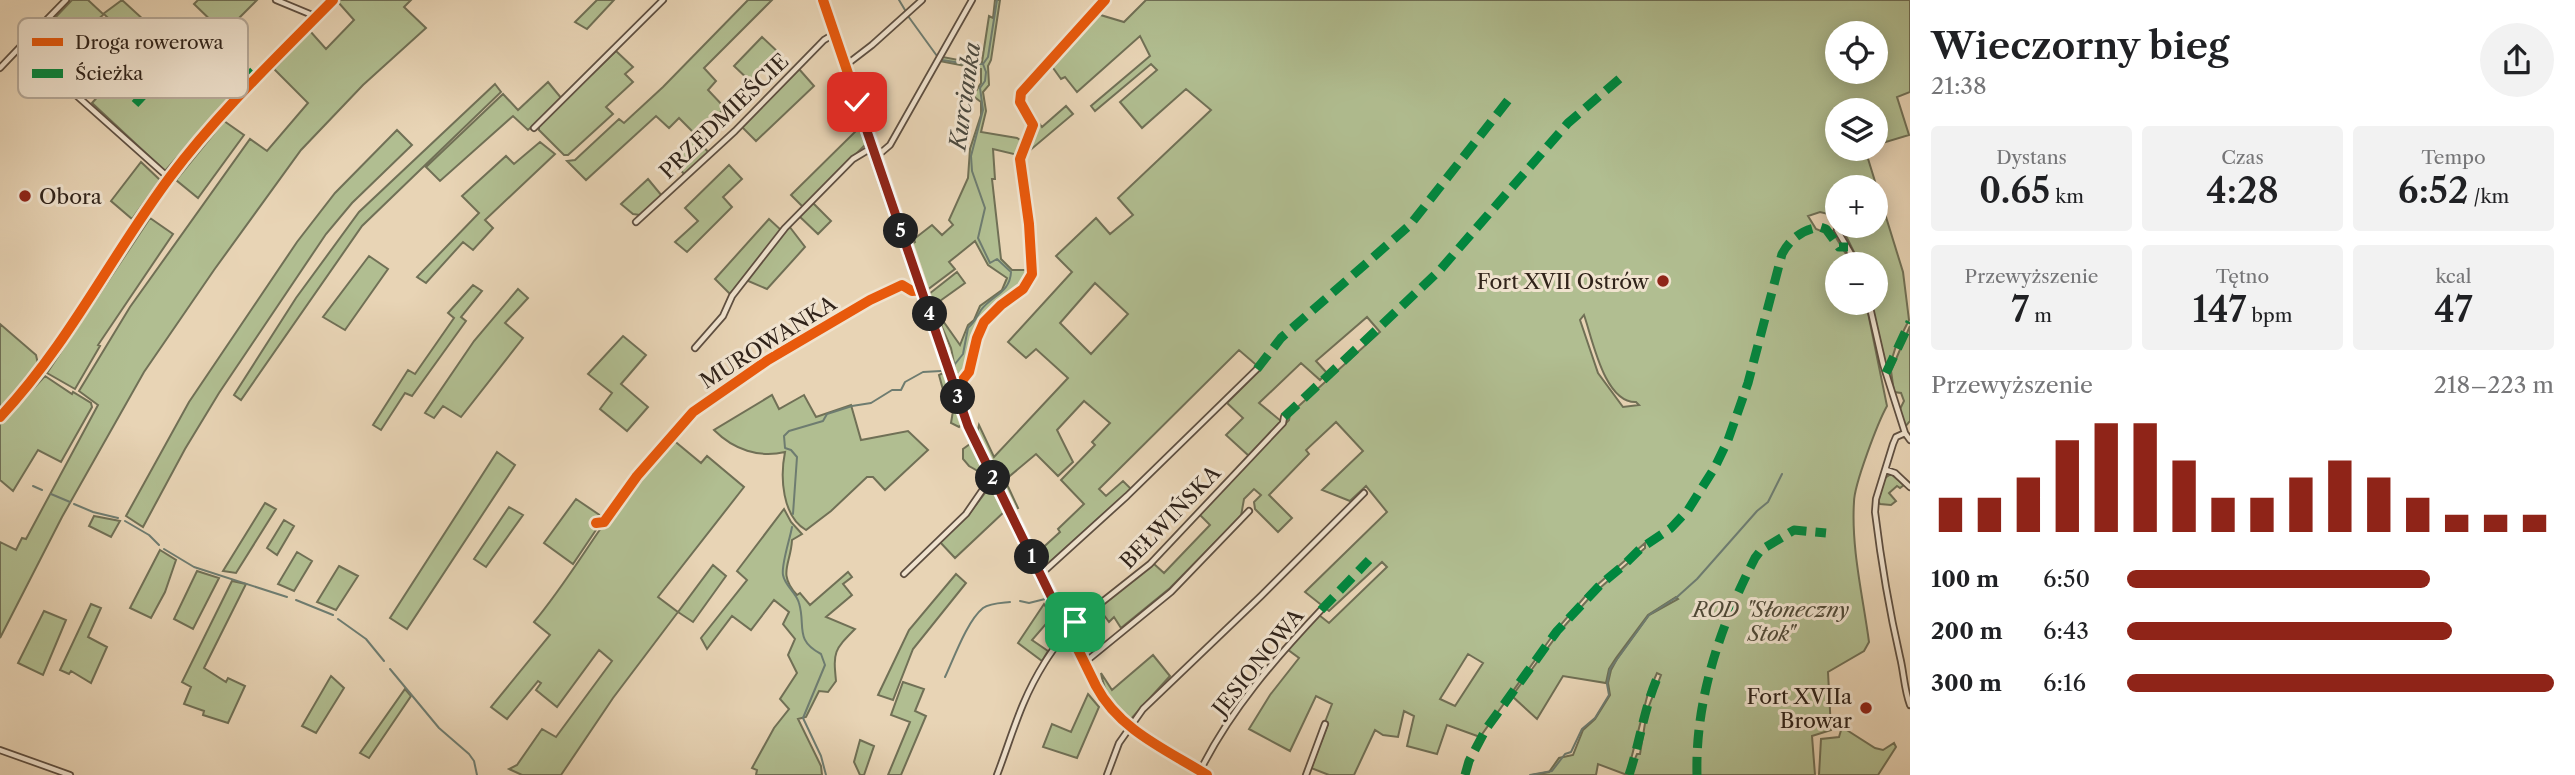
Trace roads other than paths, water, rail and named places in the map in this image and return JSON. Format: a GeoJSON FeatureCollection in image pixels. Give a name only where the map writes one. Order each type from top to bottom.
{"type":"FeatureCollection","features":[{"type":"Feature","properties":{"kind":"main road"},"geometry":{"type":"LineString","coordinates":[[822,0],[968,426],[993,480],[1105,703],[1129,727],[1207,775]]}},
{"type":"Feature","properties":{"kind":"street"},"geometry":{"type":"LineString","coordinates":[[48,18],[66,0]]}},
{"type":"Feature","properties":{"kind":"street"},"geometry":{"type":"LineString","coordinates":[[276,0],[317,17]]}},
{"type":"Feature","properties":{"kind":"street"},"geometry":{"type":"LineString","coordinates":[[248,88],[333,0]]}},
{"type":"Feature","properties":{"kind":"street"},"geometry":{"type":"LineString","coordinates":[[534,128],[663,0]]}},
{"type":"Feature","properties":{"kind":"street"},"geometry":{"type":"LineString","coordinates":[[845,66],[922,0]]}},
{"type":"Feature","properties":{"kind":"street"},"geometry":{"type":"LineString","coordinates":[[876,157],[890,145],[972,0]]}},
{"type":"Feature","properties":{"kind":"street"},"geometry":{"type":"LineString","coordinates":[[954,384],[961,382],[969,372],[977,338],[984,322],[1006,301],[1021,292],[1032,274],[1029,224],[1020,159],[1033,125],[1020,102],[1021,93],[1105,0]]}},
{"type":"Feature","properties":{"kind":"street","name":"PRZEDMIEŚCIE"},"geometry":{"type":"LineString","coordinates":[[636,222],[735,131],[824,40],[834,34]]}},
{"type":"Feature","properties":{"kind":"street"},"geometry":{"type":"LineString","coordinates":[[0,68],[18,49]]}},
{"type":"Feature","properties":{"kind":"street"},"geometry":{"type":"LineString","coordinates":[[79,98],[169,178]]}},
{"type":"Feature","properties":{"kind":"street"},"geometry":{"type":"LineString","coordinates":[[0,417],[53,355],[110,264],[169,178],[204,134],[239,98]]}},
{"type":"Feature","properties":{"kind":"street","name":"MUROWANKA"},"geometry":{"type":"LineString","coordinates":[[695,348],[723,316],[732,296],[785,228],[853,159],[873,147]]}},
{"type":"Feature","properties":{"kind":"street","name":"MUROWANKA"},"geometry":{"type":"LineString","coordinates":[[596,523],[604,522],[637,476],[693,412],[768,360],[870,300],[902,285],[912,291],[922,290]]}},
{"type":"Feature","properties":{"kind":"street"},"geometry":{"type":"LineString","coordinates":[[1872,315],[1883,364],[1905,433],[1910,440]]}},
{"type":"Feature","properties":{"kind":"street"},"geometry":{"type":"LineString","coordinates":[[1041,574],[1127,496],[1257,369]]}},
{"type":"Feature","properties":{"kind":"street","name":"BEŁWIŃSKA"},"geometry":{"type":"LineString","coordinates":[[997,775],[1025,698],[1068,629],[1150,564],[1283,423],[1284,417]]}},
{"type":"Feature","properties":{"kind":"street"},"geometry":{"type":"LineString","coordinates":[[1905,433],[1896,438],[1893,444],[1876,499],[1875,512],[1887,604],[1902,666],[1904,689],[1910,705]]}},
{"type":"Feature","properties":{"kind":"street"},"geometry":{"type":"LineString","coordinates":[[1886,470],[1895,473],[1910,487]]}},
{"type":"Feature","properties":{"kind":"street"},"geometry":{"type":"LineString","coordinates":[[904,574],[966,514],[988,482],[993,480]]}},
{"type":"Feature","properties":{"kind":"street"},"geometry":{"type":"LineString","coordinates":[[1107,775],[1119,743],[1129,727],[1171,680],[1261,596],[1364,493]]}},
{"type":"Feature","properties":{"kind":"street"},"geometry":{"type":"LineString","coordinates":[[1084,663],[1171,592],[1249,511]]}},
{"type":"Feature","properties":{"kind":"street","name":"JESIONOWA"},"geometry":{"type":"LineString","coordinates":[[1200,771],[1240,702],[1321,610]]}},
{"type":"Feature","properties":{"kind":"street"},"geometry":{"type":"LineString","coordinates":[[1306,775],[1325,724]]}},
{"type":"Feature","properties":{"kind":"street"},"geometry":{"type":"LineString","coordinates":[[0,750],[70,775]]}},
{"type":"Feature","properties":{"kind":"waterway"},"geometry":{"type":"LineString","coordinates":[[899,0],[905,10]]}},
{"type":"Feature","properties":{"kind":"waterway","name":"Kurcianka"},"geometry":{"type":"LineString","coordinates":[[955,364],[963,354],[968,328],[985,305],[1004,289],[1011,272],[997,259],[990,263],[978,238],[985,208],[972,171],[971,156],[983,110],[980,88],[985,81],[983,64],[988,57],[997,0]]}},
{"type":"Feature","properties":{"kind":"waterway"},"geometry":{"type":"LineString","coordinates":[[908,16],[937,56]]}},
{"type":"Feature","properties":{"kind":"waterway"},"geometry":{"type":"LineString","coordinates":[[942,60],[982,64]]}},
{"type":"Feature","properties":{"kind":"waterway","name":"Kurcianka"},"geometry":{"type":"LineString","coordinates":[[793,514],[797,457],[785,448],[784,436],[789,431],[823,421],[827,414],[871,403],[892,390],[901,390],[905,382],[923,372],[941,371]]}},
{"type":"Feature","properties":{"kind":"waterway"},"geometry":{"type":"LineString","coordinates":[[1530,775],[1552,771],[1565,754],[1571,752],[1582,729],[1595,718],[1609,695],[1607,684],[1610,669],[1649,615],[1677,597],[1697,579],[1768,502],[1782,474]]}},
{"type":"Feature","properties":{"kind":"waterway"},"geometry":{"type":"LineString","coordinates":[[33,486],[42,490]]}},
{"type":"Feature","properties":{"kind":"waterway"},"geometry":{"type":"LineString","coordinates":[[51,494],[70,502]]}},
{"type":"Feature","properties":{"kind":"waterway"},"geometry":{"type":"LineString","coordinates":[[74,504],[118,518]]}},
{"type":"Feature","properties":{"kind":"waterway"},"geometry":{"type":"LineString","coordinates":[[125,521],[149,535],[159,545]]}},
{"type":"Feature","properties":{"kind":"waterway","name":"Kurcianka"},"geometry":{"type":"LineString","coordinates":[[792,527],[783,575],[799,603],[804,638],[821,654],[825,665],[803,718],[821,756],[826,775]]}},
{"type":"Feature","properties":{"kind":"waterway"},"geometry":{"type":"LineString","coordinates":[[164,549],[194,567],[287,597]]}},
{"type":"Feature","properties":{"kind":"waterway"},"geometry":{"type":"LineString","coordinates":[[1020,601],[1029,603],[1045,599]]}},
{"type":"Feature","properties":{"kind":"waterway"},"geometry":{"type":"LineString","coordinates":[[296,600],[333,615]]}},
{"type":"Feature","properties":{"kind":"waterway"},"geometry":{"type":"LineString","coordinates":[[945,677],[966,631],[977,614],[989,605],[1010,602]]}},
{"type":"Feature","properties":{"kind":"waterway"},"geometry":{"type":"LineString","coordinates":[[338,619],[366,639],[384,661]]}},
{"type":"Feature","properties":{"kind":"waterway"},"geometry":{"type":"LineString","coordinates":[[390,669],[439,728],[469,754],[474,761],[477,775]]}},
{"type":"Feature","properties":{"kind":"place","name":"Obora"},"geometry":{"type":"Point","coordinates":[25,196]}},
{"type":"Feature","properties":{"kind":"place","name":"Fort XVII Ostrów"},"geometry":{"type":"Point","coordinates":[1663,281]}},
{"type":"Feature","properties":{"kind":"place","name":"Fort XVIIa Browar"},"geometry":{"type":"Point","coordinates":[1866,708]}},
{"type":"Feature","properties":{"kind":"park label","name":"ROD \"Słoneczny Stok\""},"geometry":{"type":"Point","coordinates":[1771,621]}}]}
